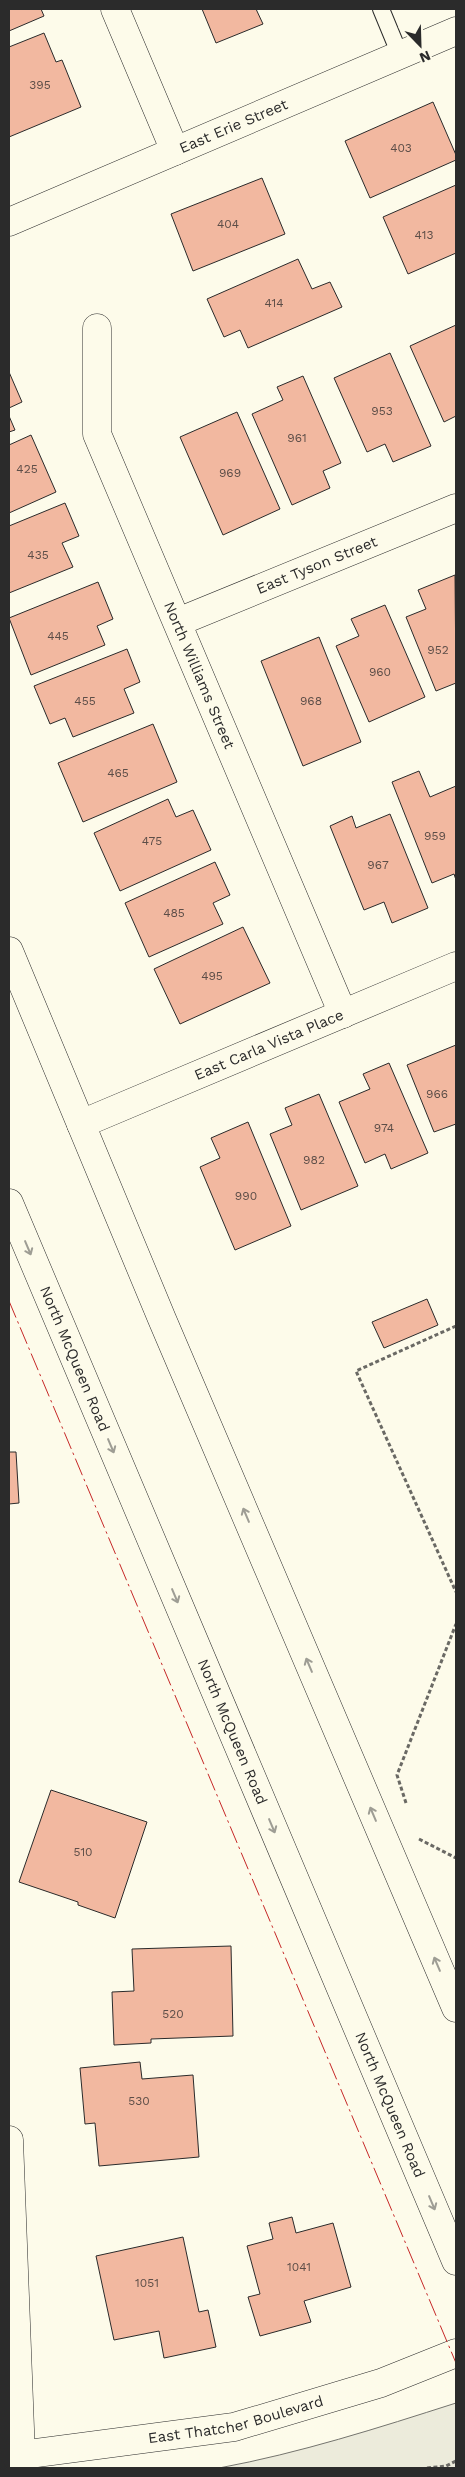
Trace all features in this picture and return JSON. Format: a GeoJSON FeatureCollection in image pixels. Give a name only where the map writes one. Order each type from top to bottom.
{"type":"FeatureCollection","features":[{"type":"Feature","properties":{"kind":"street"},"geometry":{"type":"LineString","coordinates":[[115,9],[175,151]]}},
{"type":"Feature","properties":{"kind":"street","name":"East Erie Street"},"geometry":{"type":"LineString","coordinates":[[9,222],[456,31]]}},
{"type":"Feature","properties":{"kind":"street","name":"North Williams Street"},"geometry":{"type":"LineString","coordinates":[[97,328],[96,434],[178,622],[343,1014]]}},
{"type":"Feature","properties":{"kind":"street","name":"East Tyson Street"},"geometry":{"type":"LineString","coordinates":[[178,622],[456,508]]}},
{"type":"Feature","properties":{"kind":"street"},"geometry":{"type":"LineString","coordinates":[[9,951],[456,2008]]}},
{"type":"Feature","properties":{"kind":"street","name":"East Carla Vista Place"},"geometry":{"type":"LineString","coordinates":[[81,1124],[456,966]]}},
{"type":"Feature","properties":{"kind":"street","name":"North McQueen Road"},"geometry":{"type":"LineString","coordinates":[[9,1203],[456,2261]]}},
{"type":"Feature","properties":{"kind":"street"},"geometry":{"type":"LineString","coordinates":[[9,2140],[17,2459]]}},
{"type":"Feature","properties":{"kind":"street","name":"East Thatcher Boulevard"},"geometry":{"type":"LineString","coordinates":[[17,2459],[234,2428],[381,2383],[456,2353]]}},
{"type":"Feature","properties":{"kind":"lane"},"geometry":{"type":"LineString","coordinates":[[381,9],[400,55]]}},
{"type":"Feature","properties":{"kind":"path"},"geometry":{"type":"LineString","coordinates":[[456,1326],[356,1371],[456,1592]]}},
{"type":"Feature","properties":{"kind":"path"},"geometry":{"type":"LineString","coordinates":[[409,1811],[397,1775],[456,1624]]}},
{"type":"Feature","properties":{"kind":"path"},"geometry":{"type":"LineString","coordinates":[[416,1830],[419,1839],[456,1858]]}},
{"type":"Feature","properties":{"kind":"path"},"geometry":{"type":"LineString","coordinates":[[427,2468],[446,2466],[456,2461]]}},
{"type":"Feature","properties":{"kind":"shaded area"},"geometry":{"type":"Polygon","coordinates":[[[456,2403],[456,2468],[219,2468],[368,2431],[456,2403]]]}},
{"type":"Feature","properties":{"kind":"building"},"geometry":{"type":"Polygon","coordinates":[[[9,9],[41,9],[44,16],[9,31],[9,9]]]}},
{"type":"Feature","properties":{"kind":"building"},"geometry":{"type":"Polygon","coordinates":[[[202,9],[256,9],[263,24],[216,43],[202,9]]]}},
{"type":"Feature","properties":{"kind":"building"},"geometry":{"type":"Polygon","coordinates":[[[44,33],[56,62],[62,60],[81,107],[9,137],[9,47],[44,33]]]}},
{"type":"Feature","properties":{"kind":"building"},"geometry":{"type":"Polygon","coordinates":[[[433,102],[456,155],[456,160],[370,198],[345,141],[433,102]]]}},
{"type":"Feature","properties":{"kind":"building"},"geometry":{"type":"Polygon","coordinates":[[[262,178],[285,234],[193,271],[171,214],[262,178]]]}},
{"type":"Feature","properties":{"kind":"building"},"geometry":{"type":"Polygon","coordinates":[[[456,185],[456,253],[408,274],[383,217],[456,185]]]}},
{"type":"Feature","properties":{"kind":"building"},"geometry":{"type":"Polygon","coordinates":[[[298,259],[312,289],[330,282],[342,307],[248,348],[240,330],[224,337],[207,299],[298,259]]]}},
{"type":"Feature","properties":{"kind":"building"},"geometry":{"type":"Polygon","coordinates":[[[456,325],[456,416],[444,422],[410,346],[456,325]]]}},
{"type":"Feature","properties":{"kind":"building"},"geometry":{"type":"Polygon","coordinates":[[[390,353],[431,446],[393,462],[385,444],[367,452],[334,378],[390,353]]]}},
{"type":"Feature","properties":{"kind":"building"},"geometry":{"type":"Polygon","coordinates":[[[9,372],[22,402],[9,408],[9,372]]]}},
{"type":"Feature","properties":{"kind":"building"},"geometry":{"type":"Polygon","coordinates":[[[303,376],[341,463],[323,471],[330,488],[292,505],[252,414],[283,400],[277,387],[303,376]]]}},
{"type":"Feature","properties":{"kind":"building"},"geometry":{"type":"Polygon","coordinates":[[[237,412],[280,509],[223,535],[180,437],[237,412]]]}},
{"type":"Feature","properties":{"kind":"building"},"geometry":{"type":"Polygon","coordinates":[[[9,416],[15,430],[9,432],[9,416]]]}},
{"type":"Feature","properties":{"kind":"building"},"geometry":{"type":"Polygon","coordinates":[[[31,435],[56,492],[9,513],[9,445],[31,435]]]}},
{"type":"Feature","properties":{"kind":"building"},"geometry":{"type":"Polygon","coordinates":[[[65,503],[79,536],[62,543],[73,567],[9,593],[9,526],[65,503]]]}},
{"type":"Feature","properties":{"kind":"building"},"geometry":{"type":"Polygon","coordinates":[[[455,575],[456,683],[436,691],[406,617],[426,609],[418,590],[455,575]]]}},
{"type":"Feature","properties":{"kind":"building"},"geometry":{"type":"Polygon","coordinates":[[[98,582],[113,619],[97,626],[105,645],[31,675],[9,618],[98,582]]]}},
{"type":"Feature","properties":{"kind":"building"},"geometry":{"type":"Polygon","coordinates":[[[385,605],[425,697],[369,722],[336,646],[359,636],[351,619],[385,605]]]}},
{"type":"Feature","properties":{"kind":"building"},"geometry":{"type":"Polygon","coordinates":[[[319,637],[361,742],[303,766],[261,661],[319,637]]]}},
{"type":"Feature","properties":{"kind":"building"},"geometry":{"type":"Polygon","coordinates":[[[127,649],[140,682],[124,689],[134,713],[73,737],[65,718],[50,724],[34,686],[127,649]]]}},
{"type":"Feature","properties":{"kind":"building"},"geometry":{"type":"Polygon","coordinates":[[[153,724],[177,782],[83,822],[58,763],[153,724]]]}},
{"type":"Feature","properties":{"kind":"building"},"geometry":{"type":"Polygon","coordinates":[[[419,771],[430,797],[456,786],[456,880],[454,874],[432,883],[392,782],[419,771]]]}},
{"type":"Feature","properties":{"kind":"building"},"geometry":{"type":"Polygon","coordinates":[[[168,799],[176,817],[193,810],[211,850],[120,891],[94,833],[168,799]]]}},
{"type":"Feature","properties":{"kind":"building"},"geometry":{"type":"Polygon","coordinates":[[[390,814],[428,908],[392,923],[384,902],[364,910],[330,826],[352,816],[356,828],[390,814]]]}},
{"type":"Feature","properties":{"kind":"building"},"geometry":{"type":"Polygon","coordinates":[[[215,862],[230,895],[213,903],[223,924],[149,957],[125,903],[215,862]]]}},
{"type":"Feature","properties":{"kind":"building"},"geometry":{"type":"Polygon","coordinates":[[[243,927],[270,983],[180,1024],[154,969],[243,927]]]}},
{"type":"Feature","properties":{"kind":"building"},"geometry":{"type":"Polygon","coordinates":[[[456,1045],[456,1124],[434,1132],[407,1065],[456,1045]]]}},
{"type":"Feature","properties":{"kind":"building"},"geometry":{"type":"Polygon","coordinates":[[[389,1063],[428,1153],[391,1169],[385,1154],[365,1163],[339,1102],[370,1089],[363,1074],[389,1063]]]}},
{"type":"Feature","properties":{"kind":"building"},"geometry":{"type":"Polygon","coordinates":[[[319,1094],[358,1186],[301,1210],[270,1134],[292,1125],[285,1108],[319,1094]]]}},
{"type":"Feature","properties":{"kind":"building"},"geometry":{"type":"Polygon","coordinates":[[[248,1122],[291,1226],[235,1250],[200,1167],[220,1158],[211,1138],[248,1122]]]}},
{"type":"Feature","properties":{"kind":"building"},"geometry":{"type":"Polygon","coordinates":[[[427,1299],[438,1325],[384,1348],[372,1322],[427,1299]]]}},
{"type":"Feature","properties":{"kind":"building"},"geometry":{"type":"Polygon","coordinates":[[[9,1452],[16,1452],[19,1503],[9,1504],[9,1452]]]}},
{"type":"Feature","properties":{"kind":"building"},"geometry":{"type":"Polygon","coordinates":[[[51,1790],[147,1822],[115,1918],[78,1905],[78,1902],[19,1882],[51,1790]]]}},
{"type":"Feature","properties":{"kind":"building"},"geometry":{"type":"Polygon","coordinates":[[[231,1946],[233,2036],[151,2039],[151,2043],[114,2045],[112,1992],[134,1991],[132,1949],[231,1946]]]}},
{"type":"Feature","properties":{"kind":"building"},"geometry":{"type":"Polygon","coordinates":[[[140,2062],[142,2079],[193,2075],[199,2157],[99,2166],[95,2123],[85,2124],[80,2068],[140,2062]]]}},
{"type":"Feature","properties":{"kind":"building"},"geometry":{"type":"Polygon","coordinates":[[[292,2217],[296,2233],[333,2223],[351,2287],[304,2301],[311,2322],[260,2336],[248,2297],[260,2294],[247,2246],[273,2239],[269,2223],[292,2217]]]}},
{"type":"Feature","properties":{"kind":"building"},"geometry":{"type":"Polygon","coordinates":[[[183,2237],[199,2312],[208,2310],[216,2347],[164,2358],[159,2331],[114,2340],[96,2256],[183,2237]]]}},
{"type":"Feature","properties":{"kind":"power"},"geometry":{"type":"LineString","coordinates":[[9,1301],[456,2363]]}}]}
